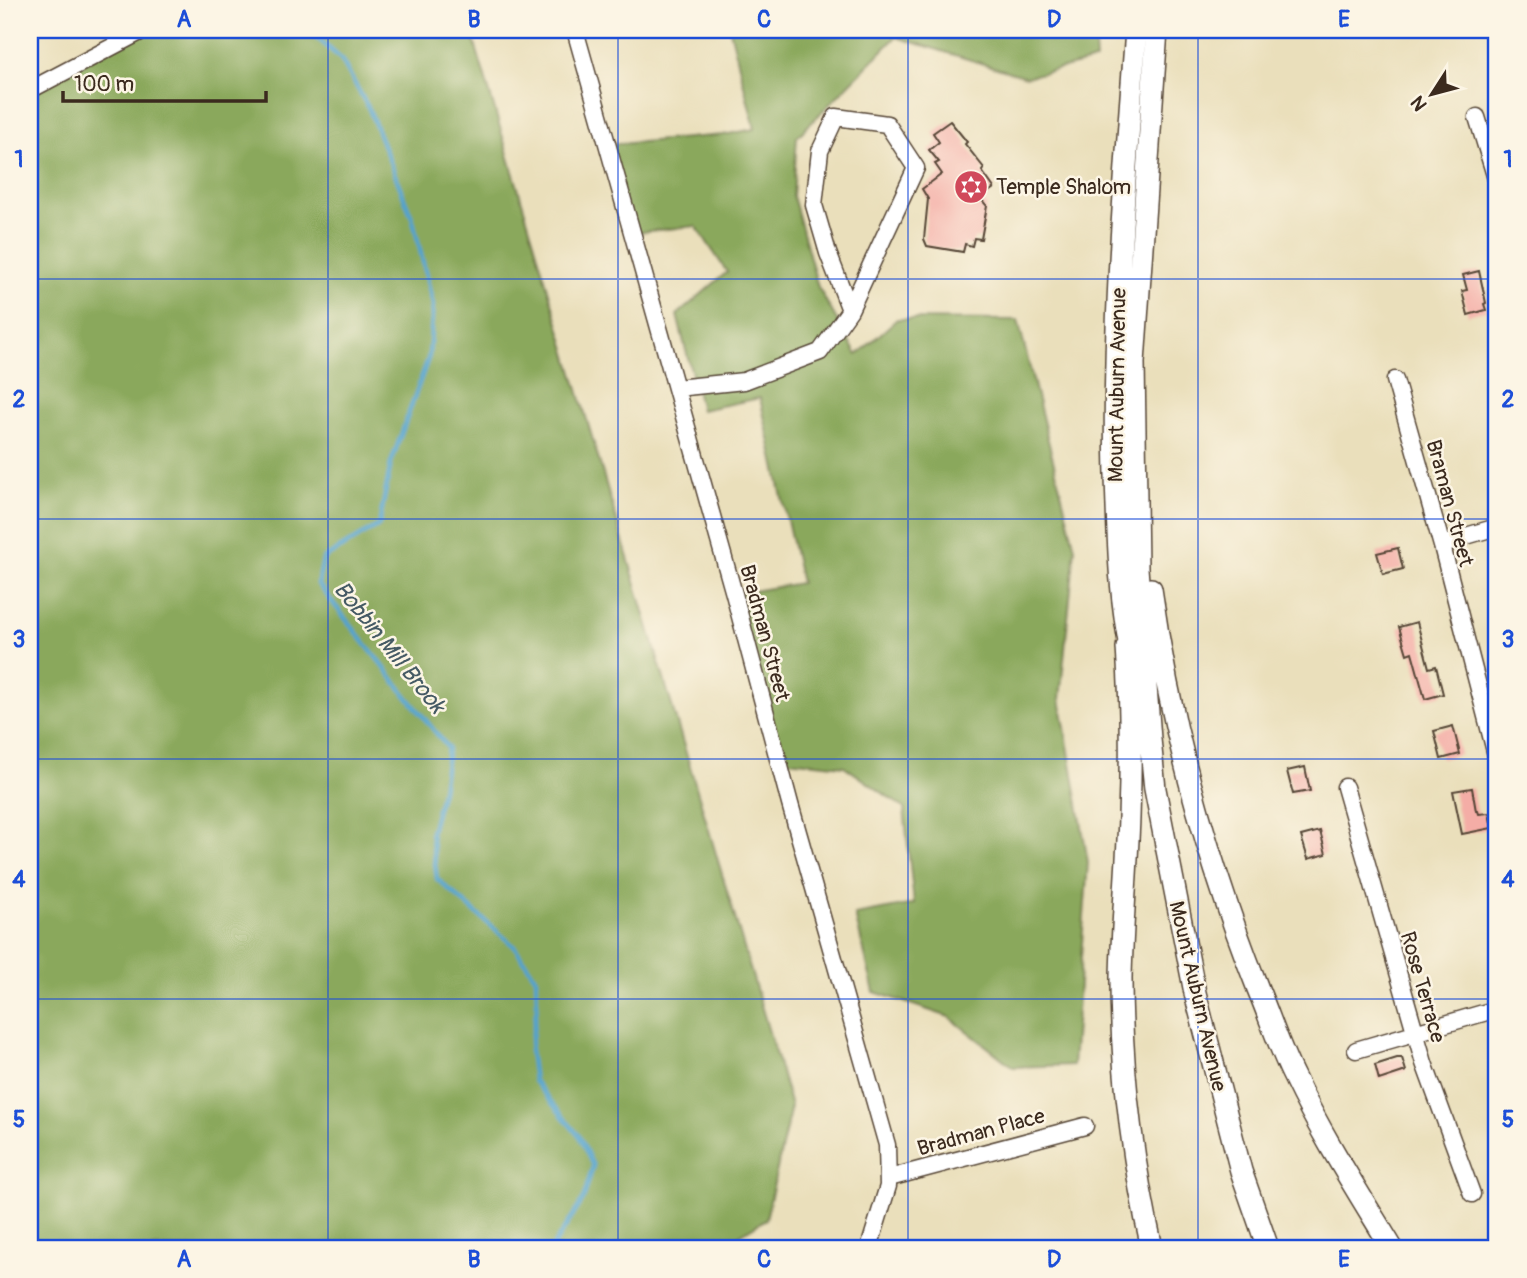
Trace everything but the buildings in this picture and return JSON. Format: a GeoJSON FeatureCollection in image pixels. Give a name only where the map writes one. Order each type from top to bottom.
{"type":"FeatureCollection","features":[{"type":"Feature","properties":{"kind":"main road","name":"Mount Auburn Avenue"},"geometry":{"type":"LineString","coordinates":[[1136,30],[1119,260],[1114,403],[1117,522],[1125,628],[1150,739]]}},
{"type":"Feature","properties":{"kind":"main road","name":"Mount Auburn Avenue"},"geometry":{"type":"LineString","coordinates":[[1157,30],[1134,363],[1137,568],[1150,739],[1170,872],[1195,992],[1241,1171],[1268,1248]]}},
{"type":"Feature","properties":{"kind":"main road"},"geometry":{"type":"LineString","coordinates":[[1134,430],[1161,657],[1176,728],[1210,853],[1246,960],[1294,1077],[1392,1248]]}},
{"type":"Feature","properties":{"kind":"main road"},"geometry":{"type":"LineString","coordinates":[[1125,628],[1129,683],[1129,815],[1121,976],[1122,1026],[1129,1116],[1152,1248]]}},
{"type":"Feature","properties":{"kind":"street"},"geometry":{"type":"LineString","coordinates":[[30,90],[144,30]]}},
{"type":"Feature","properties":{"kind":"street","name":"Bradman Street"},"geometry":{"type":"LineString","coordinates":[[575,30],[887,1145],[889,1178],[886,1198],[869,1248]]}},
{"type":"Feature","properties":{"kind":"street"},"geometry":{"type":"LineString","coordinates":[[676,388],[744,381],[820,352],[850,310],[916,168],[887,124],[836,117],[820,151],[814,205],[828,253],[850,310]]}},
{"type":"Feature","properties":{"kind":"street"},"geometry":{"type":"LineString","coordinates":[[1477,117],[1497,182]]}},
{"type":"Feature","properties":{"kind":"street","name":"Braman Street"},"geometry":{"type":"LineString","coordinates":[[1395,380],[1442,546],[1497,759]]}},
{"type":"Feature","properties":{"kind":"street"},"geometry":{"type":"LineString","coordinates":[[1442,546],[1497,527]]}},
{"type":"Feature","properties":{"kind":"street","name":"Rose Terrace"},"geometry":{"type":"LineString","coordinates":[[1345,787],[1423,1063],[1472,1194]]}},
{"type":"Feature","properties":{"kind":"street"},"geometry":{"type":"LineString","coordinates":[[1356,1050],[1497,1009]]}},
{"type":"Feature","properties":{"kind":"street","name":"Bradman Place"},"geometry":{"type":"LineString","coordinates":[[889,1178],[1085,1126]]}},
{"type":"Feature","properties":{"kind":"green space"},"geometry":{"type":"Polygon","coordinates":[[[130,30],[471,30],[791,1106],[766,1219],[719,1248],[30,1248],[30,475],[36,468],[30,457],[30,83],[130,30]]]}},
{"type":"Feature","properties":{"kind":"green space"},"geometry":{"type":"Polygon","coordinates":[[[730,30],[1094,30],[1096,60],[1026,77],[896,37],[797,137],[793,196],[818,287],[857,355],[897,319],[1018,320],[1075,548],[1060,699],[1088,862],[1073,1065],[1013,1067],[949,1017],[874,992],[855,915],[914,904],[904,808],[844,766],[778,759],[734,594],[801,583],[760,398],[701,410],[677,315],[727,272],[696,226],[632,233],[607,145],[723,135],[755,129],[730,30]]]}},
{"type":"Feature","properties":{"kind":"waterway","name":"Bobbin Mill Brook"},"geometry":{"type":"LineString","coordinates":[[296,30],[314,35],[341,59],[369,109],[413,220],[433,305],[429,356],[391,463],[379,525],[323,559],[318,584],[448,748],[442,790],[431,832],[437,879],[514,946],[536,978],[537,1006],[530,1050],[534,1081],[579,1136],[593,1166],[583,1200],[552,1248]]}},
{"type":"Feature","properties":{"kind":"place","name":"Temple Shalom"},"geometry":{"type":"Point","coordinates":[971,187]}}]}
